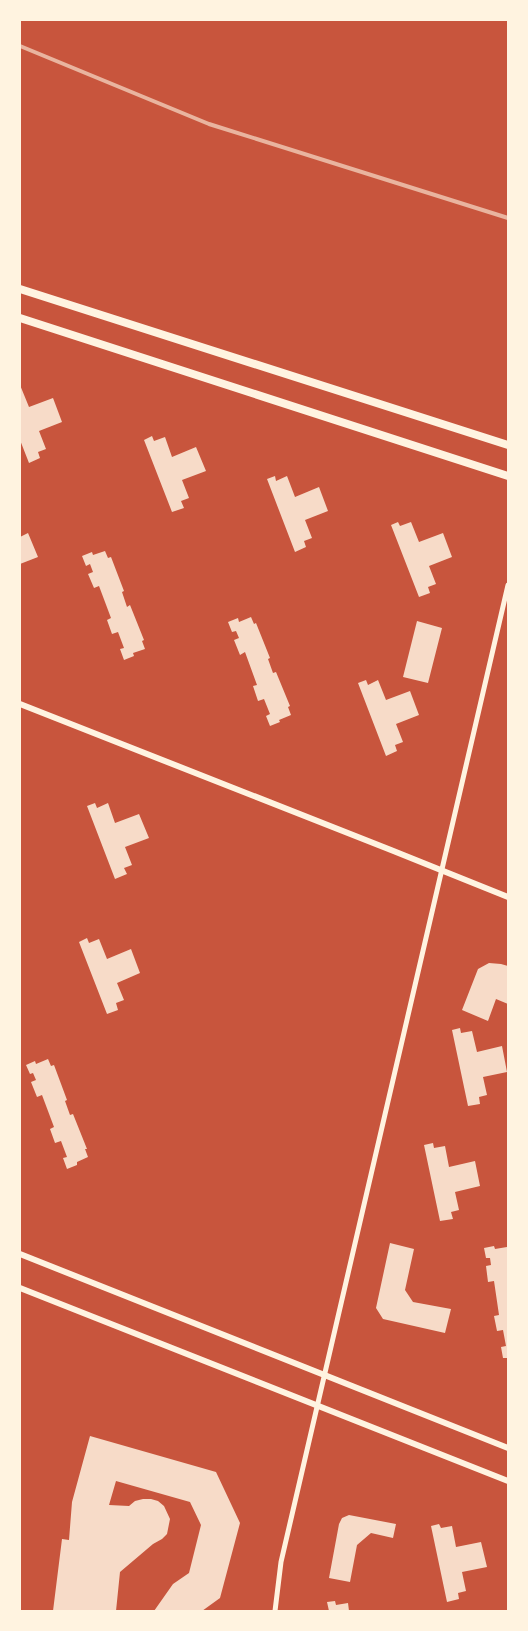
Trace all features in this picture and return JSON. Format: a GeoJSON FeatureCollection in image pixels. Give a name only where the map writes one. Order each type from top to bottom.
{"type":"FeatureCollection","features":[{"type":"Feature","properties":{"kind":"main road"},"geometry":{"type":"LineString","coordinates":[[20,289],[508,445]]}},
{"type":"Feature","properties":{"kind":"main road"},"geometry":{"type":"LineString","coordinates":[[20,318],[508,476]]}},
{"type":"Feature","properties":{"kind":"street"},"geometry":{"type":"LineString","coordinates":[[275,1611],[282,1562],[508,585]]}},
{"type":"Feature","properties":{"kind":"street"},"geometry":{"type":"LineString","coordinates":[[20,704],[508,897]]}},
{"type":"Feature","properties":{"kind":"street"},"geometry":{"type":"LineString","coordinates":[[20,1254],[508,1448]]}},
{"type":"Feature","properties":{"kind":"street"},"geometry":{"type":"LineString","coordinates":[[20,1288],[508,1482]]}},
{"type":"Feature","properties":{"kind":"building"},"geometry":{"type":"Polygon","coordinates":[[[20,385],[29,407],[53,398],[62,422],[39,431],[46,449],[38,452],[40,458],[29,463],[20,440],[20,385]]]}},
{"type":"Feature","properties":{"kind":"building"},"geometry":{"type":"Polygon","coordinates":[[[152,436],[154,441],[165,437],[172,457],[196,447],[206,471],[182,480],[189,498],[181,501],[184,508],[172,512],[144,440],[152,436]]]}},
{"type":"Feature","properties":{"kind":"building"},"geometry":{"type":"Polygon","coordinates":[[[275,476],[276,481],[287,476],[295,497],[319,487],[328,511],[305,520],[312,538],[304,541],[306,547],[295,552],[267,479],[275,476]]]}},
{"type":"Feature","properties":{"kind":"building"},"geometry":{"type":"Polygon","coordinates":[[[398,522],[400,526],[411,522],[419,542],[443,533],[452,557],[429,566],[436,584],[428,587],[430,593],[419,597],[391,525],[398,522]]]}},
{"type":"Feature","properties":{"kind":"building"},"geometry":{"type":"Polygon","coordinates":[[[28,533],[38,557],[20,564],[20,537],[28,533]]]}},
{"type":"Feature","properties":{"kind":"building"},"geometry":{"type":"Polygon","coordinates":[[[105,551],[108,558],[111,557],[124,591],[122,592],[127,607],[130,605],[144,640],[142,641],[145,649],[133,653],[134,656],[124,660],[120,649],[124,648],[118,632],[112,634],[107,620],[111,618],[99,586],[94,588],[88,574],[93,572],[90,564],[86,566],[82,556],[92,552],[93,555],[105,551]]]}},
{"type":"Feature","properties":{"kind":"building"},"geometry":{"type":"Polygon","coordinates":[[[251,617],[254,624],[256,623],[270,658],[268,659],[273,673],[276,672],[290,706],[288,707],[291,715],[270,726],[266,716],[270,714],[264,699],[258,701],[253,686],[257,685],[245,652],[240,655],[234,640],[239,638],[236,631],[232,632],[228,622],[238,618],[239,622],[251,617]]]}},
{"type":"Feature","properties":{"kind":"building"},"geometry":{"type":"Polygon","coordinates":[[[417,621],[442,628],[428,683],[403,677],[417,621]]]}},
{"type":"Feature","properties":{"kind":"building"},"geometry":{"type":"Polygon","coordinates":[[[366,680],[368,685],[378,680],[386,700],[410,691],[419,715],[396,724],[403,742],[395,745],[397,751],[386,756],[358,683],[366,680]]]}},
{"type":"Feature","properties":{"kind":"building"},"geometry":{"type":"Polygon","coordinates":[[[95,803],[97,808],[108,803],[115,823],[139,814],[149,838],[125,847],[132,865],[124,868],[127,874],[115,879],[87,806],[95,803]]]}},
{"type":"Feature","properties":{"kind":"building"},"geometry":{"type":"Polygon","coordinates":[[[87,938],[89,943],[99,939],[107,959],[131,949],[140,973],[117,983],[124,1000],[116,1003],[118,1010],[107,1014],[79,942],[87,938]]]}},
{"type":"Feature","properties":{"kind":"building"},"geometry":{"type":"Polygon","coordinates":[[[489,963],[508,966],[508,1004],[496,999],[488,1021],[462,1010],[478,969],[489,963]]]}},
{"type":"Feature","properties":{"kind":"building"},"geometry":{"type":"Polygon","coordinates":[[[460,1028],[461,1033],[472,1031],[477,1052],[502,1046],[507,1072],[483,1077],[487,1095],[479,1097],[480,1104],[468,1106],[452,1030],[460,1028]]]}},
{"type":"Feature","properties":{"kind":"building"},"geometry":{"type":"Polygon","coordinates":[[[48,1059],[51,1066],[54,1065],[67,1100],[65,1101],[70,1115],[73,1114],[87,1149],[85,1149],[88,1157],[67,1169],[63,1158],[67,1157],[61,1141],[55,1143],[50,1129],[54,1127],[42,1095],[37,1097],[31,1082],[36,1080],[33,1073],[30,1074],[26,1065],[35,1061],[36,1064],[48,1059]]]}},
{"type":"Feature","properties":{"kind":"building"},"geometry":{"type":"Polygon","coordinates":[[[433,1143],[434,1148],[445,1146],[449,1167],[475,1161],[480,1186],[455,1192],[459,1210],[451,1212],[453,1219],[440,1221],[424,1145],[433,1143]]]}},
{"type":"Feature","properties":{"kind":"building"},"geometry":{"type":"Polygon","coordinates":[[[390,1243],[414,1249],[405,1290],[413,1302],[451,1309],[445,1333],[383,1319],[376,1308],[390,1243]]]}},
{"type":"Feature","properties":{"kind":"building"},"geometry":{"type":"Polygon","coordinates":[[[494,1246],[495,1249],[507,1247],[508,1253],[508,1358],[503,1358],[501,1347],[506,1346],[503,1330],[497,1331],[494,1316],[499,1315],[494,1281],[488,1282],[486,1266],[491,1265],[490,1258],[486,1258],[484,1248],[494,1246]]]}},
{"type":"Feature","properties":{"kind":"building"},"geometry":{"type":"Polygon","coordinates":[[[90,1436],[216,1472],[240,1523],[220,1598],[202,1611],[154,1611],[173,1584],[189,1573],[201,1525],[190,1502],[116,1481],[109,1505],[129,1506],[135,1501],[143,1499],[158,1501],[164,1506],[170,1519],[167,1534],[120,1572],[116,1611],[53,1611],[62,1539],[69,1540],[72,1502],[90,1436]]]}},
{"type":"Feature","properties":{"kind":"building"},"geometry":{"type":"Polygon","coordinates":[[[349,1515],[396,1524],[393,1538],[371,1533],[357,1545],[350,1582],[329,1578],[339,1524],[342,1518],[349,1515]]]}},
{"type":"Feature","properties":{"kind":"building"},"geometry":{"type":"Polygon","coordinates":[[[439,1524],[441,1528],[452,1526],[456,1547],[481,1542],[487,1567],[462,1572],[466,1591],[458,1593],[459,1599],[447,1602],[431,1526],[439,1524]]]}},
{"type":"Feature","properties":{"kind":"building"},"geometry":{"type":"Polygon","coordinates":[[[335,1601],[336,1605],[348,1603],[349,1611],[329,1611],[327,1602],[335,1601]]]}},
{"type":"Feature","properties":{"kind":"railway"},"geometry":{"type":"LineString","coordinates":[[20,46],[209,124],[508,218]]}}]}
